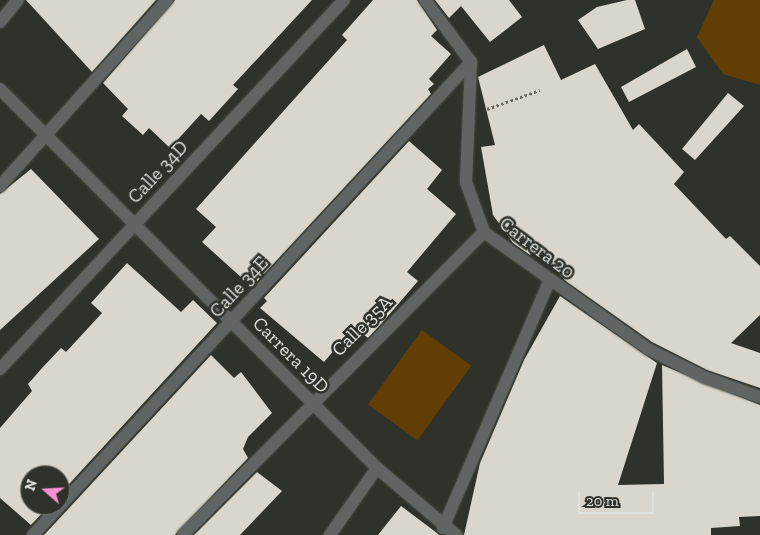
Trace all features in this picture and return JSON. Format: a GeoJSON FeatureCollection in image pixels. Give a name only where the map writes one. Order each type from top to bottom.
{"type":"FeatureCollection","features":[{"type":"Feature","properties":{"kind":"street"},"geometry":{"type":"LineString","coordinates":[[0,22],[18,0]]}},
{"type":"Feature","properties":{"kind":"street"},"geometry":{"type":"LineString","coordinates":[[0,186],[47,136],[167,0]]}},
{"type":"Feature","properties":{"kind":"street","name":"Calle 34D"},"geometry":{"type":"LineString","coordinates":[[0,369],[344,0]]}},
{"type":"Feature","properties":{"kind":"street"},"geometry":{"type":"LineString","coordinates":[[425,0],[471,62]]}},
{"type":"Feature","properties":{"kind":"street","name":"Carrera 20"},"geometry":{"type":"LineString","coordinates":[[471,62],[466,182],[484,232],[549,282],[648,349],[704,377],[760,396]]}},
{"type":"Feature","properties":{"kind":"street","name":"Calle 34E"},"geometry":{"type":"LineString","coordinates":[[33,535],[471,62]]}},
{"type":"Feature","properties":{"kind":"street","name":"Carrera 19D"},"geometry":{"type":"LineString","coordinates":[[0,89],[376,468],[443,528],[456,535]]}},
{"type":"Feature","properties":{"kind":"street","name":"Calle 35A"},"geometry":{"type":"LineString","coordinates":[[183,535],[312,402],[484,232]]}},
{"type":"Feature","properties":{"kind":"street"},"geometry":{"type":"LineString","coordinates":[[443,528],[549,282]]}},
{"type":"Feature","properties":{"kind":"street"},"geometry":{"type":"LineString","coordinates":[[330,535],[376,468]]}},
{"type":"Feature","properties":{"kind":"shaded area"},"geometry":{"type":"Polygon","coordinates":[[[714,0],[760,0],[760,85],[723,74],[697,37],[714,0]]]}},
{"type":"Feature","properties":{"kind":"shaded area"},"geometry":{"type":"Polygon","coordinates":[[[422,330],[471,366],[417,440],[368,404],[422,330]]]}},
{"type":"Feature","properties":{"kind":"building"},"geometry":{"type":"Polygon","coordinates":[[[26,0],[156,0],[92,72],[26,0]]]}},
{"type":"Feature","properties":{"kind":"building"},"geometry":{"type":"Polygon","coordinates":[[[175,0],[312,0],[233,85],[238,89],[209,121],[201,114],[170,148],[149,128],[143,135],[122,116],[128,109],[103,83],[175,0]]]}},
{"type":"Feature","properties":{"kind":"building"},"geometry":{"type":"Polygon","coordinates":[[[373,0],[417,0],[437,30],[431,36],[451,54],[429,79],[434,84],[428,89],[431,94],[252,287],[202,242],[216,227],[196,209],[347,40],[342,35],[373,0]]]}},
{"type":"Feature","properties":{"kind":"building"},"geometry":{"type":"Polygon","coordinates":[[[435,0],[509,0],[522,17],[490,42],[461,6],[449,18],[435,0]]]}},
{"type":"Feature","properties":{"kind":"building"},"geometry":{"type":"Polygon","coordinates":[[[635,0],[645,29],[598,49],[578,20],[597,7],[635,0]]]}},
{"type":"Feature","properties":{"kind":"building"},"geometry":{"type":"Polygon","coordinates":[[[544,45],[561,80],[595,64],[633,130],[639,124],[684,172],[674,184],[726,239],[730,236],[760,266],[760,315],[731,343],[760,353],[760,388],[707,370],[652,342],[567,282],[534,250],[530,255],[513,243],[493,215],[481,147],[495,145],[478,77],[544,45]]]}},
{"type":"Feature","properties":{"kind":"building"},"geometry":{"type":"Polygon","coordinates":[[[687,49],[696,67],[629,102],[621,87],[687,49]]]}},
{"type":"Feature","properties":{"kind":"building"},"geometry":{"type":"Polygon","coordinates":[[[728,93],[744,106],[695,160],[682,149],[728,93]]]}},
{"type":"Feature","properties":{"kind":"building"},"geometry":{"type":"Polygon","coordinates":[[[409,141],[442,170],[427,189],[456,214],[407,272],[418,281],[382,323],[368,338],[354,327],[324,362],[260,308],[267,301],[264,298],[409,141]]]}},
{"type":"Feature","properties":{"kind":"building"},"geometry":{"type":"Polygon","coordinates":[[[31,169],[99,239],[0,330],[0,194],[31,169]]]}},
{"type":"Feature","properties":{"kind":"building"},"geometry":{"type":"Polygon","coordinates":[[[127,263],[181,312],[193,300],[217,323],[70,483],[70,465],[20,465],[20,515],[40,515],[31,525],[0,498],[0,428],[32,391],[28,384],[43,367],[61,348],[66,352],[102,313],[91,303],[127,263]]]}},
{"type":"Feature","properties":{"kind":"building"},"geometry":{"type":"Polygon","coordinates":[[[560,296],[657,363],[618,485],[664,484],[662,365],[760,405],[760,516],[739,517],[740,526],[711,528],[711,535],[464,535],[480,463],[524,360],[560,296]]]}},
{"type":"Feature","properties":{"kind":"building"},"geometry":{"type":"Polygon","coordinates":[[[211,355],[234,378],[241,372],[272,413],[248,437],[243,449],[248,458],[175,535],[44,535],[63,515],[70,515],[70,507],[211,355]]]}},
{"type":"Feature","properties":{"kind":"building"},"geometry":{"type":"Polygon","coordinates":[[[257,472],[282,491],[240,535],[194,535],[257,472]]]}},
{"type":"Feature","properties":{"kind":"building"},"geometry":{"type":"Polygon","coordinates":[[[401,506],[437,533],[439,535],[378,535],[401,506]]]}}]}
